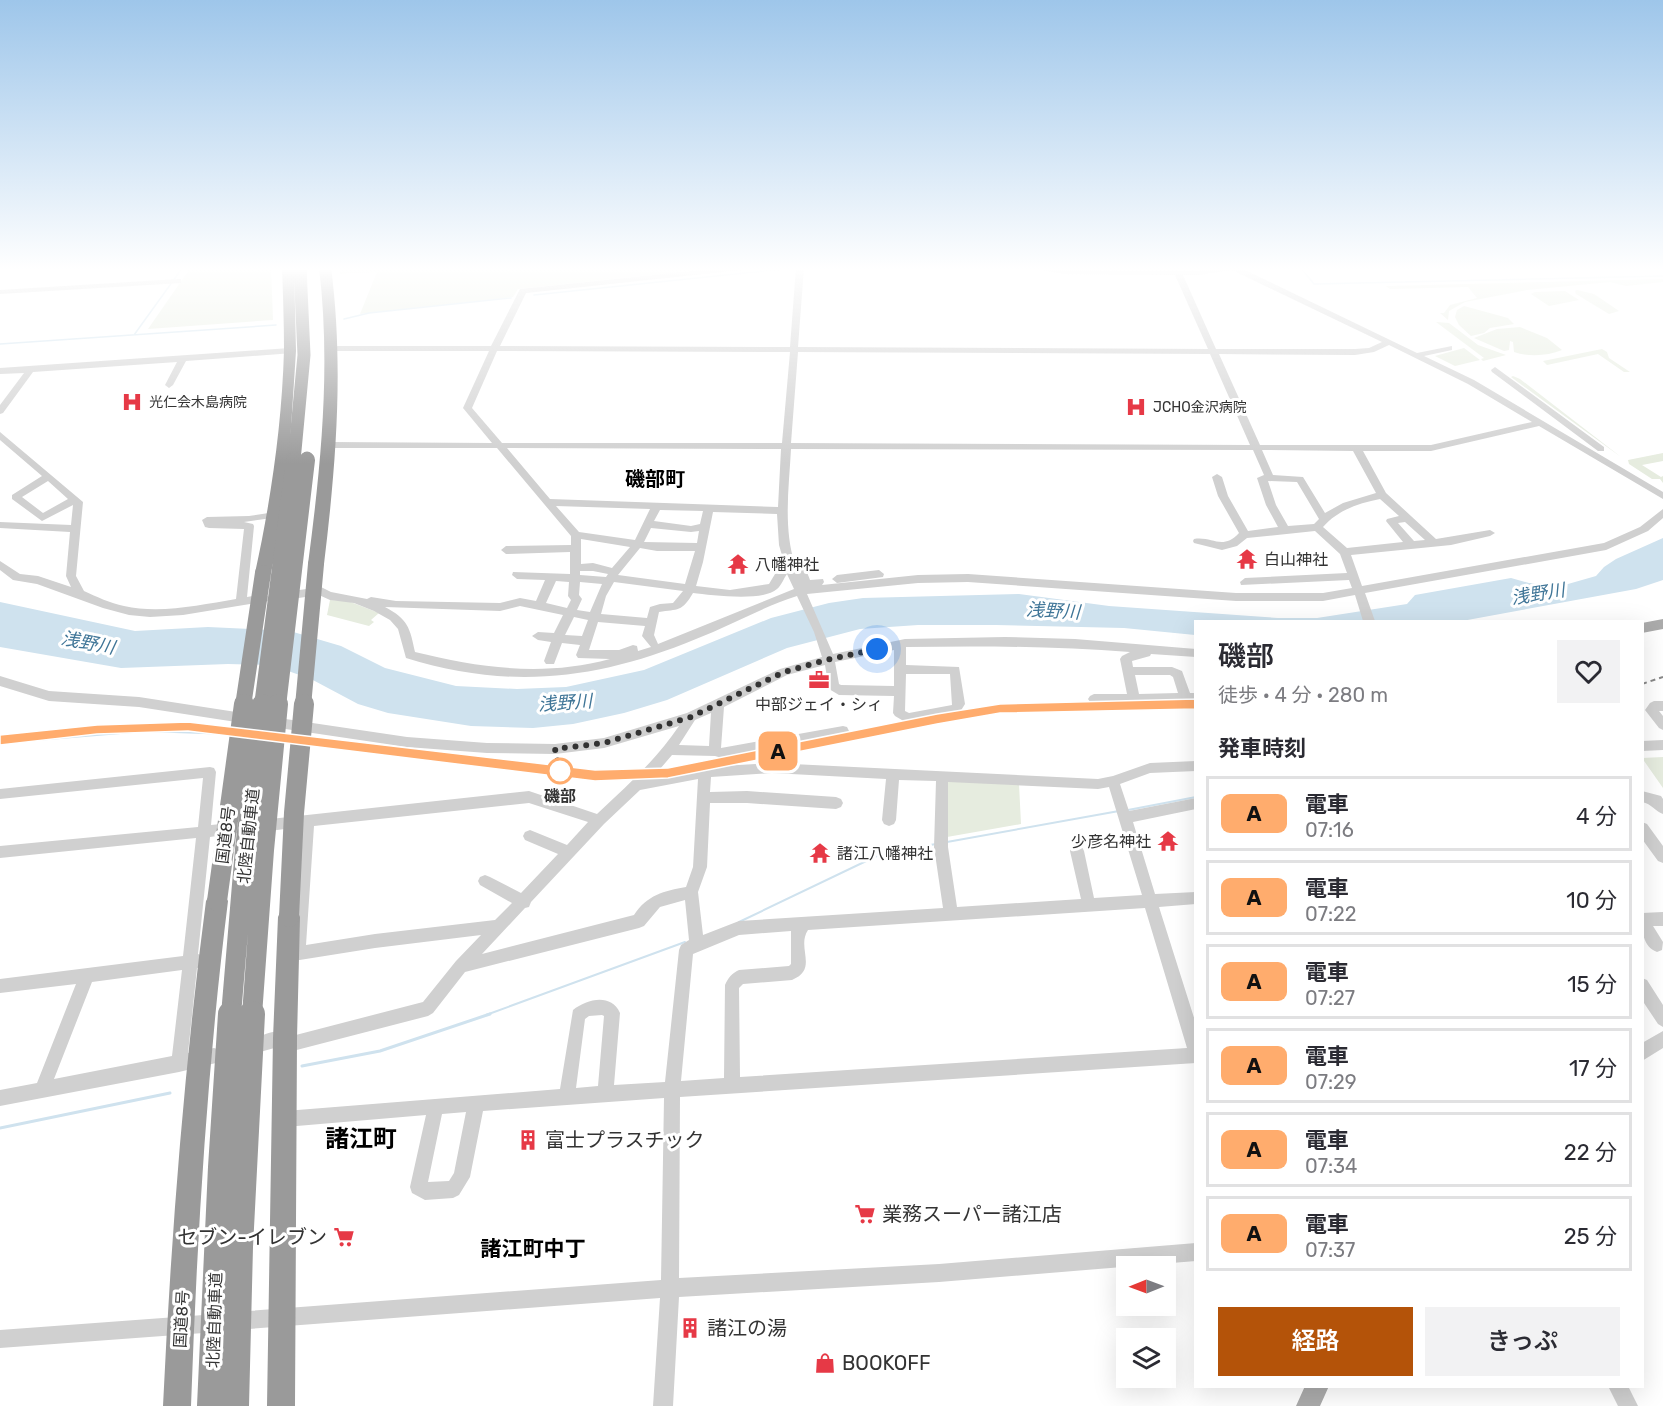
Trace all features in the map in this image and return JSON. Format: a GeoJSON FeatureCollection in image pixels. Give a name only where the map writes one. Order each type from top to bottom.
{"type":"FeatureCollection","features":[{"type":"Feature","properties":{"kind":"highway"},"geometry":{"type":"LineString","coordinates":[[287,333],[290,351]]}},
{"type":"Feature","properties":{"kind":"highway","name":"国道8号"},"geometry":{"type":"LineString","coordinates":[[177,1406],[197,1060],[200,961],[217,901],[263,573],[275,515],[290,333]]}},
{"type":"Feature","properties":{"kind":"highway","name":"北陸自動車道"},"geometry":{"type":"LineString","coordinates":[[210,1406],[231,1010],[254,772],[298,423],[302,333]]}},
{"type":"Feature","properties":{"kind":"highway","name":"北陸自動車道"},"geometry":{"type":"LineString","coordinates":[[237,1406],[238,1303],[251,1004],[270,781],[310,420],[314,333]]}},
{"type":"Feature","properties":{"kind":"highway"},"geometry":{"type":"LineString","coordinates":[[281,1406],[285,1119],[277,1042],[293,954],[289,917],[294,813],[328,445],[331,333]]}},
{"type":"Feature","properties":{"kind":"main road"},"geometry":{"type":"LineString","coordinates":[[1644,628],[1663,624]]}},
{"type":"Feature","properties":{"kind":"street"},"geometry":{"type":"LineString","coordinates":[[503,333],[467,408],[576,535],[638,544],[701,547]]}},
{"type":"Feature","properties":{"kind":"street"},"geometry":{"type":"LineString","coordinates":[[794,333],[783,512],[784,543],[790,568],[833,666],[833,686],[839,690],[900,691]]}},
{"type":"Feature","properties":{"kind":"street"},"geometry":{"type":"LineString","coordinates":[[1206,333],[1270,478]]}},
{"type":"Feature","properties":{"kind":"street"},"geometry":{"type":"LineString","coordinates":[[1370,333],[1502,399],[1663,496]]}},
{"type":"Feature","properties":{"kind":"street"},"geometry":{"type":"LineString","coordinates":[[332,348],[1355,352],[1371,350],[1390,342]]}},
{"type":"Feature","properties":{"kind":"street"},"geometry":{"type":"LineString","coordinates":[[1417,355],[1449,348]]}},
{"type":"Feature","properties":{"kind":"street"},"geometry":{"type":"LineString","coordinates":[[0,371],[290,351]]}},
{"type":"Feature","properties":{"kind":"street"},"geometry":{"type":"LineString","coordinates":[[170,385],[183,358]]}},
{"type":"Feature","properties":{"kind":"street"},"geometry":{"type":"LineString","coordinates":[[0,411],[30,370]]}},
{"type":"Feature","properties":{"kind":"street"},"geometry":{"type":"LineString","coordinates":[[1495,370],[1601,448]]}},
{"type":"Feature","properties":{"kind":"street"},"geometry":{"type":"LineString","coordinates":[[1502,399],[1527,393]]}},
{"type":"Feature","properties":{"kind":"street"},"geometry":{"type":"LineString","coordinates":[[328,445],[1431,448],[1542,423]]}},
{"type":"Feature","properties":{"kind":"street"},"geometry":{"type":"LineString","coordinates":[[0,436],[25,454],[78,502],[70,576],[80,594]]}},
{"type":"Feature","properties":{"kind":"street"},"geometry":{"type":"LineString","coordinates":[[1356,447],[1382,495],[1434,543]]}},
{"type":"Feature","properties":{"kind":"street"},"geometry":{"type":"LineString","coordinates":[[48,477],[15,497],[42,518],[74,500]]}},
{"type":"Feature","properties":{"kind":"street"},"geometry":{"type":"LineString","coordinates":[[1217,477],[1226,502],[1245,535]]}},
{"type":"Feature","properties":{"kind":"street"},"geometry":{"type":"LineString","coordinates":[[1285,530],[1270,506],[1262,478],[1300,478],[1320,523],[1345,552],[1369,620]]}},
{"type":"Feature","properties":{"kind":"street"},"geometry":{"type":"LineString","coordinates":[[1198,541],[1213,546],[1227,546],[1237,543],[1245,535],[1320,523],[1350,504],[1382,495]]}},
{"type":"Feature","properties":{"kind":"street"},"geometry":{"type":"LineString","coordinates":[[549,502],[783,512]]}},
{"type":"Feature","properties":{"kind":"street"},"geometry":{"type":"LineString","coordinates":[[585,645],[593,617],[611,577],[638,544],[656,508]]}},
{"type":"Feature","properties":{"kind":"street"},"geometry":{"type":"LineString","coordinates":[[653,643],[648,636],[654,610],[658,607],[677,606],[682,602],[689,588],[701,547],[708,510]]}},
{"type":"Feature","properties":{"kind":"street"},"geometry":{"type":"LineString","coordinates":[[353,598],[396,619],[403,627],[410,655],[472,670],[541,674],[580,670],[632,658],[782,597],[918,579],[968,578],[1236,597],[1323,597],[1606,546],[1644,529],[1663,512]]}},
{"type":"Feature","properties":{"kind":"street"},"geometry":{"type":"LineString","coordinates":[[242,602],[249,526],[246,524],[209,525],[207,520],[249,519],[275,515]]}},
{"type":"Feature","properties":{"kind":"street"},"geometry":{"type":"LineString","coordinates":[[1407,518],[1391,521],[1412,546]]}},
{"type":"Feature","properties":{"kind":"street"},"geometry":{"type":"LineString","coordinates":[[648,524],[691,529],[705,527]]}},
{"type":"Feature","properties":{"kind":"street"},"geometry":{"type":"LineString","coordinates":[[0,525],[75,529]]}},
{"type":"Feature","properties":{"kind":"street"},"geometry":{"type":"LineString","coordinates":[[1345,552],[1412,546],[1490,533]]}},
{"type":"Feature","properties":{"kind":"street"},"geometry":{"type":"LineString","coordinates":[[550,662],[568,613],[577,599],[573,596],[576,535]]}},
{"type":"Feature","properties":{"kind":"street"},"geometry":{"type":"LineString","coordinates":[[506,550],[575,548]]}},
{"type":"Feature","properties":{"kind":"street"},"geometry":{"type":"LineString","coordinates":[[0,565],[17,577],[38,580],[80,594],[108,607],[137,613],[321,591],[325,595],[396,605],[500,607],[520,602],[593,617],[650,621]]}},
{"type":"Feature","properties":{"kind":"street"},"geometry":{"type":"LineString","coordinates":[[517,575],[552,577],[575,573],[730,594],[773,587],[782,572],[790,568],[801,570],[807,584],[858,576],[909,572]]}},
{"type":"Feature","properties":{"kind":"street"},"geometry":{"type":"LineString","coordinates":[[1245,582],[1353,576]]}},
{"type":"Feature","properties":{"kind":"street"},"geometry":{"type":"LineString","coordinates":[[539,606],[552,577]]}},
{"type":"Feature","properties":{"kind":"street"},"geometry":{"type":"LineString","coordinates":[[538,636],[620,654],[681,633],[692,635]]}},
{"type":"Feature","properties":{"kind":"street"},"geometry":{"type":"LineString","coordinates":[[0,681],[49,696],[139,702],[407,742],[487,748],[555,749],[604,743],[691,717],[784,672],[828,654],[900,644],[1005,641],[1076,643],[1194,653]]}},
{"type":"Feature","properties":{"kind":"street"},"geometry":{"type":"LineString","coordinates":[[900,644],[900,712],[907,718],[956,709],[959,704],[956,670],[901,669]]}},
{"type":"Feature","properties":{"kind":"street"},"geometry":{"type":"LineString","coordinates":[[1134,699],[1126,659],[1158,650]]}},
{"type":"Feature","properties":{"kind":"street"},"geometry":{"type":"LineString","coordinates":[[1094,699],[1190,698],[1178,674],[1172,670],[1127,670]]}},
{"type":"Feature","properties":{"kind":"street"},"geometry":{"type":"LineString","coordinates":[[716,752],[718,703]]}},
{"type":"Feature","properties":{"kind":"street"},"geometry":{"type":"LineString","coordinates":[[1663,706],[1654,706],[1651,710],[1663,725]]}},
{"type":"Feature","properties":{"kind":"street"},"geometry":{"type":"LineString","coordinates":[[277,1042],[428,1008],[461,966],[524,902],[599,820],[669,750],[691,717]]}},
{"type":"Feature","properties":{"kind":"street"},"geometry":{"type":"LineString","coordinates":[[669,750],[722,753],[843,731]]}},
{"type":"Feature","properties":{"kind":"street"},"geometry":{"type":"LineString","coordinates":[[1644,746],[1663,745]]}},
{"type":"Feature","properties":{"kind":"street"},"geometry":{"type":"LineString","coordinates":[[636,785],[705,772],[772,768],[1088,783],[1113,781],[1150,768],[1194,766]]}},
{"type":"Feature","properties":{"kind":"street"},"geometry":{"type":"LineString","coordinates":[[0,794],[210,772],[204,832],[200,961],[0,986]]}},
{"type":"Feature","properties":{"kind":"street"},"geometry":{"type":"LineString","coordinates":[[697,944],[691,892],[700,867],[705,772]]}},
{"type":"Feature","properties":{"kind":"street"},"geometry":{"type":"LineString","coordinates":[[889,820],[893,773]]}},
{"type":"Feature","properties":{"kind":"street"},"geometry":{"type":"LineString","coordinates":[[942,776],[941,843],[951,914]]}},
{"type":"Feature","properties":{"kind":"street"},"geometry":{"type":"LineString","coordinates":[[1113,781],[1194,1046]]}},
{"type":"Feature","properties":{"kind":"street"},"geometry":{"type":"LineString","coordinates":[[1644,796],[1648,795],[1656,800],[1663,808]]}},
{"type":"Feature","properties":{"kind":"street"},"geometry":{"type":"LineString","coordinates":[[0,852],[529,797],[599,820]]}},
{"type":"Feature","properties":{"kind":"street"},"geometry":{"type":"LineString","coordinates":[[705,798],[747,797],[836,802]]}},
{"type":"Feature","properties":{"kind":"street"},"geometry":{"type":"LineString","coordinates":[[1124,813],[1194,803]]}},
{"type":"Feature","properties":{"kind":"street"},"geometry":{"type":"LineString","coordinates":[[308,820],[293,954],[500,926]]}},
{"type":"Feature","properties":{"kind":"street"},"geometry":{"type":"LineString","coordinates":[[1644,831],[1663,856]]}},
{"type":"Feature","properties":{"kind":"street"},"geometry":{"type":"LineString","coordinates":[[530,836],[569,852]]}},
{"type":"Feature","properties":{"kind":"street"},"geometry":{"type":"LineString","coordinates":[[1077,851],[1089,905]]}},
{"type":"Feature","properties":{"kind":"street"},"geometry":{"type":"LineString","coordinates":[[485,882],[524,902]]}},
{"type":"Feature","properties":{"kind":"street"},"geometry":{"type":"LineString","coordinates":[[461,966],[639,921],[656,899],[691,892]]}},
{"type":"Feature","properties":{"kind":"street"},"geometry":{"type":"LineString","coordinates":[[663,1406],[670,1288],[672,1090],[686,950],[739,928],[1194,898]]}},
{"type":"Feature","properties":{"kind":"street"},"geometry":{"type":"LineString","coordinates":[[1644,920],[1663,919]]}},
{"type":"Feature","properties":{"kind":"street"},"geometry":{"type":"LineString","coordinates":[[1644,923],[1658,945]]}},
{"type":"Feature","properties":{"kind":"street"},"geometry":{"type":"LineString","coordinates":[[732,1086],[732,985],[740,977],[792,973],[799,967],[797,934],[803,925]]}},
{"type":"Feature","properties":{"kind":"street"},"geometry":{"type":"LineString","coordinates":[[42,1090],[87,975]]}},
{"type":"Feature","properties":{"kind":"street"},"geometry":{"type":"LineString","coordinates":[[1644,988],[1663,1019]]}},
{"type":"Feature","properties":{"kind":"street"},"geometry":{"type":"LineString","coordinates":[[567,1095],[578,1015],[586,1009],[605,1007],[612,1013],[605,1093]]}},
{"type":"Feature","properties":{"kind":"street"},"geometry":{"type":"LineString","coordinates":[[1644,1052],[1663,1039]]}},
{"type":"Feature","properties":{"kind":"street"},"geometry":{"type":"LineString","coordinates":[[285,1119],[567,1095],[732,1086],[1194,1053]]}},
{"type":"Feature","properties":{"kind":"street"},"geometry":{"type":"LineString","coordinates":[[0,1098],[197,1060]]}},
{"type":"Feature","properties":{"kind":"street"},"geometry":{"type":"LineString","coordinates":[[436,1106],[418,1187],[425,1191],[453,1189],[462,1177],[476,1103]]}},
{"type":"Feature","properties":{"kind":"street"},"geometry":{"type":"LineString","coordinates":[[1,1341],[180,1325],[670,1288],[939,1273],[1194,1252]]}},
{"type":"Feature","properties":{"kind":"street"},"geometry":{"type":"LineString","coordinates":[[1619,1388],[1628,1406]]}},
{"type":"Feature","properties":{"kind":"shaded area"},"geometry":{"type":"Polygon","coordinates":[[[1450,333],[1462,333],[1478,345],[1506,355],[1483,361],[1481,359],[1484,358],[1450,333]]]}},
{"type":"Feature","properties":{"kind":"shaded area"},"geometry":{"type":"Polygon","coordinates":[[[1467,333],[1484,333],[1484,333],[1471,336],[1467,333]]]}},
{"type":"Feature","properties":{"kind":"shaded area"},"geometry":{"type":"Polygon","coordinates":[[[1488,333],[1534,333],[1547,338],[1562,350],[1544,355],[1526,355],[1514,352],[1513,342],[1510,341],[1509,350],[1504,351],[1474,338],[1488,333]]]}},
{"type":"Feature","properties":{"kind":"shaded area"},"geometry":{"type":"Polygon","coordinates":[[[1464,348],[1480,360],[1455,366],[1435,356],[1464,348]]]}},
{"type":"Feature","properties":{"kind":"shaded area"},"geometry":{"type":"Polygon","coordinates":[[[1602,349],[1607,352],[1609,358],[1630,372],[1624,372],[1598,354],[1547,365],[1543,361],[1602,349]]]}},
{"type":"Feature","properties":{"kind":"shaded area"},"geometry":{"type":"Polygon","coordinates":[[[1511,377],[1520,379],[1621,457],[1511,377]]]}},
{"type":"Feature","properties":{"kind":"shaded area"},"geometry":{"type":"Polygon","coordinates":[[[1663,453],[1663,461],[1642,465],[1661,477],[1663,476],[1663,483],[1660,479],[1652,479],[1629,464],[1628,460],[1663,453]]]}},
{"type":"Feature","properties":{"kind":"shaded area"},"geometry":{"type":"Polygon","coordinates":[[[330,600],[348,601],[379,613],[371,620],[374,622],[369,626],[327,615],[330,600]]]}},
{"type":"Feature","properties":{"kind":"shaded area"},"geometry":{"type":"Polygon","coordinates":[[[1663,757],[1663,788],[1644,761],[1644,758],[1663,757]]]}},
{"type":"Feature","properties":{"kind":"shaded area"},"geometry":{"type":"Polygon","coordinates":[[[950,780],[1019,784],[1021,824],[947,837],[946,782],[950,780]]]}},
{"type":"Feature","properties":{"kind":"water","name":"浅野川"},"geometry":{"type":"Polygon","coordinates":[[[1663,538],[1663,580],[1636,589],[1467,620],[1194,620],[1194,635],[1124,628],[996,625],[918,625],[860,629],[787,648],[667,700],[624,713],[573,724],[533,728],[471,726],[388,713],[358,704],[311,679],[271,665],[228,664],[121,668],[0,647],[0,602],[135,631],[208,627],[290,631],[341,646],[385,668],[456,686],[517,689],[566,687],[644,670],[771,618],[829,603],[863,598],[1019,594],[1109,606],[1278,618],[1317,618],[1407,604],[1415,595],[1511,578],[1529,583],[1568,584],[1596,576],[1616,559],[1663,538]]]}},
{"type":"Feature","properties":{"kind":"waterway"},"geometry":{"type":"LineString","coordinates":[[134,335],[165,333]]}},
{"type":"Feature","properties":{"kind":"waterway"},"geometry":{"type":"LineString","coordinates":[[0,344],[134,335]]}},
{"type":"Feature","properties":{"kind":"waterway"},"geometry":{"type":"LineString","coordinates":[[0,743],[145,731],[232,734]]}},
{"type":"Feature","properties":{"kind":"waterway"},"geometry":{"type":"LineString","coordinates":[[309,743],[523,770]]}},
{"type":"Feature","properties":{"kind":"waterway"},"geometry":{"type":"LineString","coordinates":[[1128,810],[1194,797]]}},
{"type":"Feature","properties":{"kind":"waterway"},"geometry":{"type":"LineString","coordinates":[[947,842],[1119,811]]}},
{"type":"Feature","properties":{"kind":"waterway"},"geometry":{"type":"LineString","coordinates":[[739,922],[883,853],[936,844]]}},
{"type":"Feature","properties":{"kind":"waterway"},"geometry":{"type":"LineString","coordinates":[[486,1015],[685,942]]}},
{"type":"Feature","properties":{"kind":"waterway"},"geometry":{"type":"LineString","coordinates":[[302,1066],[380,1051],[490,1014]]}},
{"type":"Feature","properties":{"kind":"waterway"},"geometry":{"type":"LineString","coordinates":[[0,1128],[170,1093]]}},
{"type":"Feature","properties":{"kind":"railway"},"geometry":{"type":"LineString","coordinates":[[1644,683],[1663,677]]}},
{"type":"Feature","properties":{"kind":"railway"},"geometry":{"type":"LineString","coordinates":[[0,740],[97,729],[188,727],[615,776],[667,773],[937,719],[1000,709],[1194,704]]}},
{"type":"Feature","properties":{"kind":"train","name":"A"},"geometry":{"type":"LineString","coordinates":[[0,740],[97,729],[188,727],[230,730],[595,776],[641,776],[668,773],[937,719],[1000,709],[1024,706],[1194,704]]}},
{"type":"Feature","properties":{"kind":"place","name":"光仁会木島病院"},"geometry":{"type":"Point","coordinates":[132,402]}},
{"type":"Feature","properties":{"kind":"place","name":"JCHO金沢病院"},"geometry":{"type":"Point","coordinates":[1136,407]}},
{"type":"Feature","properties":{"kind":"place","name":"白山神社"},"geometry":{"type":"Point","coordinates":[1247,559]}},
{"type":"Feature","properties":{"kind":"place","name":"八幡神社"},"geometry":{"type":"Point","coordinates":[738,564]}},
{"type":"Feature","properties":{"kind":"place","name":"中部ジェイ・シィ"},"geometry":{"type":"Point","coordinates":[819,680]}},
{"type":"Feature","properties":{"kind":"place","name":"磯部"},"geometry":{"type":"Point","coordinates":[560,771]}},
{"type":"Feature","properties":{"kind":"place","name":"少彦名神社"},"geometry":{"type":"Point","coordinates":[1168,841]}},
{"type":"Feature","properties":{"kind":"place","name":"諸江八幡神社"},"geometry":{"type":"Point","coordinates":[820,853]}},
{"type":"Feature","properties":{"kind":"place","name":"富士プラスチック"},"geometry":{"type":"Point","coordinates":[528,1140]}},
{"type":"Feature","properties":{"kind":"place","name":"業務スーパー諸江店"},"geometry":{"type":"Point","coordinates":[865,1214]}},
{"type":"Feature","properties":{"kind":"place","name":"セブン-イレブン"},"geometry":{"type":"Point","coordinates":[344,1237]}},
{"type":"Feature","properties":{"kind":"place","name":"諸江の湯"},"geometry":{"type":"Point","coordinates":[690,1328]}},
{"type":"Feature","properties":{"kind":"place","name":"BOOKOFF"},"geometry":{"type":"Point","coordinates":[825,1363]}},
{"type":"Feature","properties":{"kind":"district","name":"磯部町"},"geometry":{"type":"Point","coordinates":[655,479]}},
{"type":"Feature","properties":{"kind":"district","name":"諸江町"},"geometry":{"type":"Point","coordinates":[361,1139]}},
{"type":"Feature","properties":{"kind":"district","name":"諸江町中丁"},"geometry":{"type":"Point","coordinates":[533,1249]}},
{"type":"Feature","properties":{"kind":"route"},"geometry":{"type":"LineString","coordinates":[[560,771],[555,749],[604,743],[691,717],[784,672],[877,649]]}}]}
